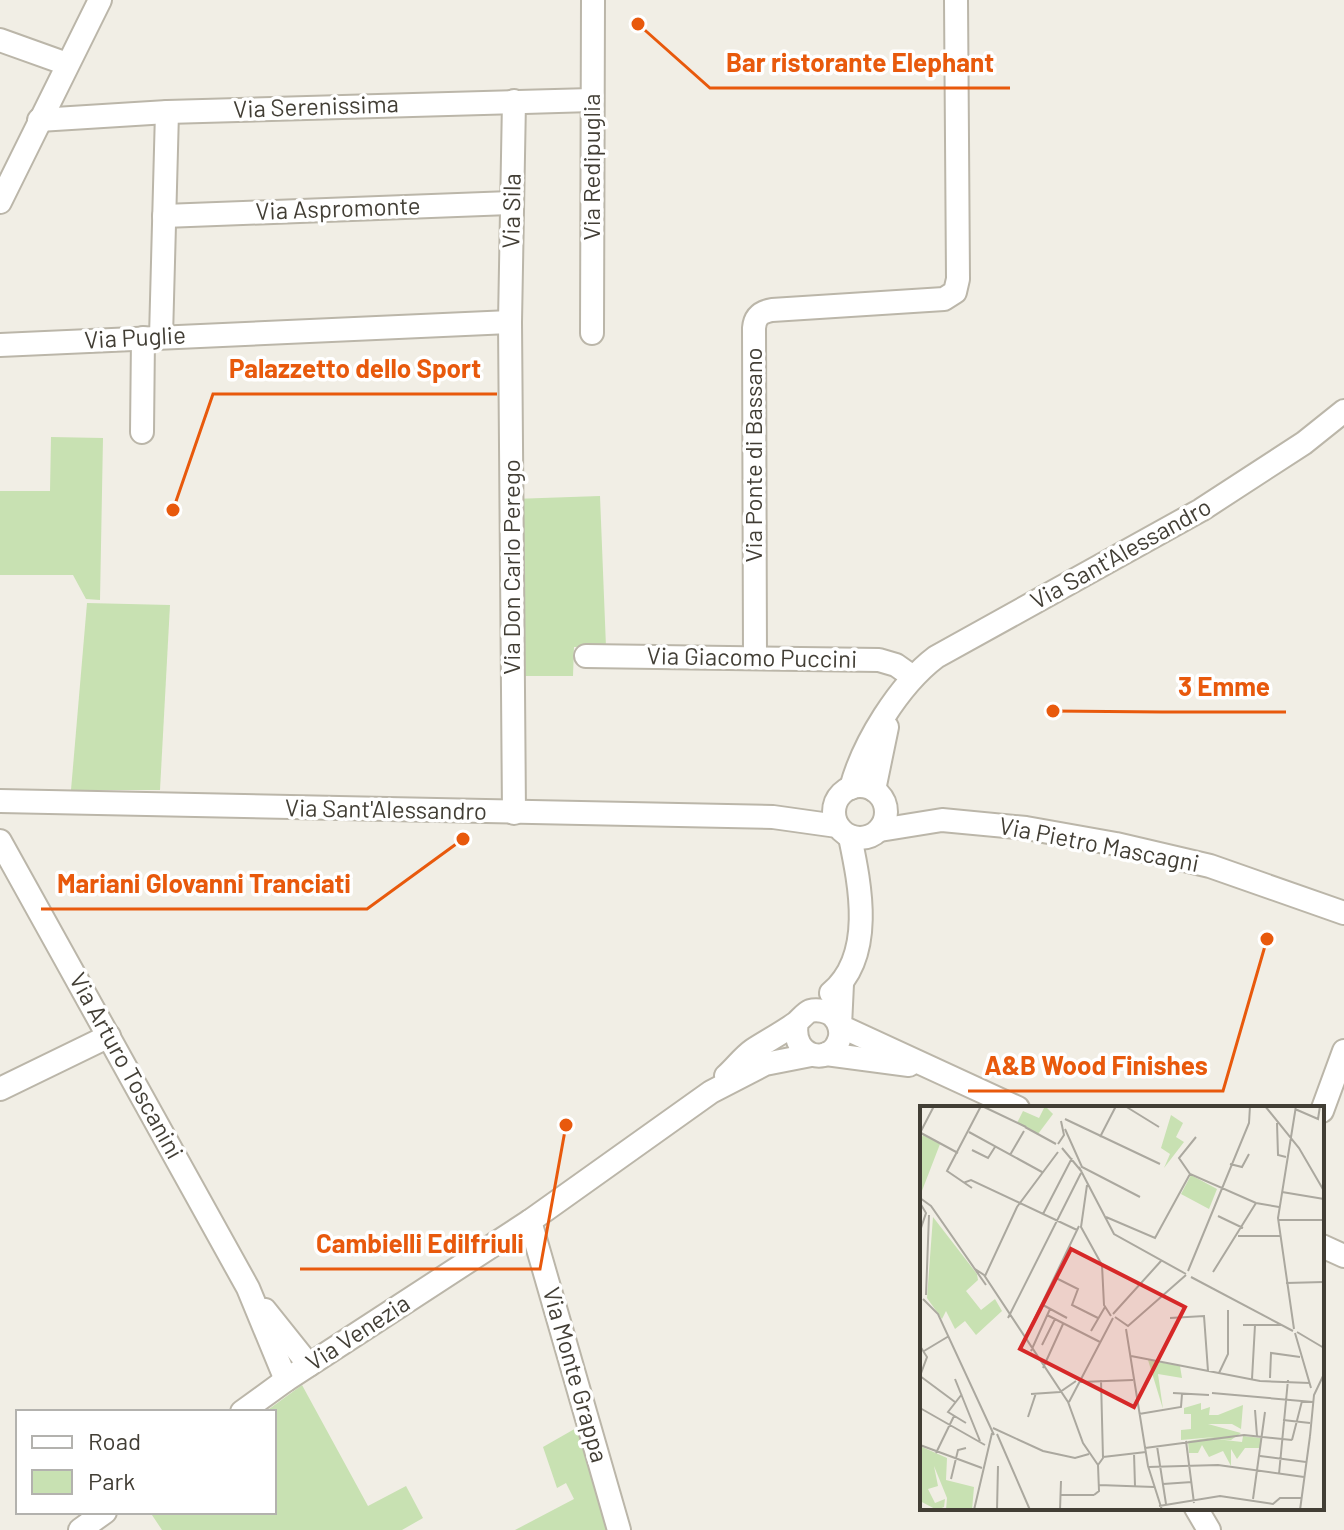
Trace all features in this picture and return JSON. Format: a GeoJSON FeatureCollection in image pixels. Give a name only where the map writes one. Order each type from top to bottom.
{"type":"FeatureCollection","features":[{"type":"Feature","properties":{"kind":"street"},"geometry":{"type":"LineString","coordinates":[[0,202],[100,0]]}},
{"type":"Feature","properties":{"kind":"street","name":"Via Redipuglia"},"geometry":{"type":"LineString","coordinates":[[592,333],[593,0]]}},
{"type":"Feature","properties":{"kind":"street","name":"Via Ponte di Bassano"},"geometry":{"type":"LineString","coordinates":[[755,657],[756,318],[772,310],[944,299],[955,292],[958,279],[956,0]]}},
{"type":"Feature","properties":{"kind":"street"},"geometry":{"type":"LineString","coordinates":[[0,40],[67,64]]}},
{"type":"Feature","properties":{"kind":"street","name":"Via Serenissima"},"geometry":{"type":"LineString","coordinates":[[39,120],[167,112],[592,100]]}},
{"type":"Feature","properties":{"kind":"street","name":"Via Sila"},"geometry":{"type":"LineString","coordinates":[[510,322],[514,101]]}},
{"type":"Feature","properties":{"kind":"street"},"geometry":{"type":"LineString","coordinates":[[142,432],[164,216],[167,112]]}},
{"type":"Feature","properties":{"kind":"street","name":"Via Aspromonte"},"geometry":{"type":"LineString","coordinates":[[164,216],[512,203]]}},
{"type":"Feature","properties":{"kind":"street","name":"Via Puglie"},"geometry":{"type":"LineString","coordinates":[[0,345],[510,322]]}},
{"type":"Feature","properties":{"kind":"street","name":"Via Don Carlo Perego"},"geometry":{"type":"LineString","coordinates":[[510,322],[514,813]]}},
{"type":"Feature","properties":{"kind":"street","name":"Via Sant'Alessandro"},"geometry":{"type":"LineString","coordinates":[[773,817],[844,793],[863,753],[899,696],[913,677],[936,657],[1222,497],[1317,434],[1344,411]]}},
{"type":"Feature","properties":{"kind":"street","name":"Via Giacomo Puccini"},"geometry":{"type":"LineString","coordinates":[[586,656],[879,660],[896,665],[913,677]]}},
{"type":"Feature","properties":{"kind":"street","name":"Via Sant'Alessandro"},"geometry":{"type":"LineString","coordinates":[[879,795],[884,734],[899,696]]}},
{"type":"Feature","properties":{"kind":"street"},"geometry":{"type":"LineString","coordinates":[[858,833],[886,816],[879,795],[859,786],[844,793],[833,812],[858,833],[858,939],[842,984],[840,1026],[840,1038],[835,1048],[818,1055],[800,1047],[795,1035],[803,1017],[822,1010],[833,1016],[840,1026],[1014,1106]]}},
{"type":"Feature","properties":{"kind":"street","name":"Via Pietro Mascagni"},"geometry":{"type":"LineString","coordinates":[[879,795],[942,820]]}},
{"type":"Feature","properties":{"kind":"street","name":"Via Sant'Alessandro"},"geometry":{"type":"LineString","coordinates":[[1,801],[773,817],[858,833]]}},
{"type":"Feature","properties":{"kind":"street","name":"Via Arturo Toscanini"},"geometry":{"type":"LineString","coordinates":[[1,801],[1,843],[248,1288]]}},
{"type":"Feature","properties":{"kind":"street","name":"Via Pietro Mascagni"},"geometry":{"type":"LineString","coordinates":[[858,833],[942,820],[1026,828],[1149,850],[1210,866],[1344,913]]}},
{"type":"Feature","properties":{"kind":"street","name":"Via Venezia"},"geometry":{"type":"LineString","coordinates":[[711,1092],[750,1052],[803,1017],[842,984]]}},
{"type":"Feature","properties":{"kind":"street"},"geometry":{"type":"LineString","coordinates":[[0,1089],[109,1036]]}},
{"type":"Feature","properties":{"kind":"street"},"geometry":{"type":"LineString","coordinates":[[1324,1106],[1344,1051]]}},
{"type":"Feature","properties":{"kind":"street","name":"Via Venezia"},"geometry":{"type":"LineString","coordinates":[[245,1410],[530,1221],[711,1092],[765,1064],[818,1055],[934,1068]]}},
{"type":"Feature","properties":{"kind":"street","name":"Via Monte Grappa"},"geometry":{"type":"LineString","coordinates":[[530,1221],[619,1530]]}},
{"type":"Feature","properties":{"kind":"street"},"geometry":{"type":"LineString","coordinates":[[1324,1247],[1344,1256]]}},
{"type":"Feature","properties":{"kind":"street"},"geometry":{"type":"LineString","coordinates":[[248,1288],[309,1365]]}},
{"type":"Feature","properties":{"kind":"street"},"geometry":{"type":"LineString","coordinates":[[248,1288],[286,1380]]}},
{"type":"Feature","properties":{"kind":"street"},"geometry":{"type":"LineString","coordinates":[[1197,1510],[1209,1530]]}},
{"type":"Feature","properties":{"kind":"street"},"geometry":{"type":"LineString","coordinates":[[80,1530],[102,1514]]}},
{"type":"Feature","properties":{"kind":"green space"},"geometry":{"type":"Polygon","coordinates":[[[51,437],[103,438],[100,600],[86,599],[73,575],[0,575],[0,491],[50,491],[51,437]]]}},
{"type":"Feature","properties":{"kind":"green space"},"geometry":{"type":"Polygon","coordinates":[[[600,496],[606,647],[574,647],[573,676],[516,676],[513,499],[600,496]]]}},
{"type":"Feature","properties":{"kind":"green space"},"geometry":{"type":"Polygon","coordinates":[[[87,603],[170,605],[160,790],[71,790],[87,603]]]}},
{"type":"Feature","properties":{"kind":"green space"},"geometry":{"type":"Polygon","coordinates":[[[302,1385],[368,1506],[406,1486],[423,1518],[402,1530],[162,1530],[151,1514],[276,1514],[276,1410],[268,1410],[302,1385]]]}},
{"type":"Feature","properties":{"kind":"green space"},"geometry":{"type":"Polygon","coordinates":[[[578,1427],[608,1530],[515,1530],[574,1499],[566,1483],[557,1488],[543,1447],[578,1427]]]}},
{"type":"Feature","properties":{"kind":"place","name":"Bar ristorante Elephant"},"geometry":{"type":"Point","coordinates":[638,24]}},
{"type":"Feature","properties":{"kind":"place","name":"Palazzetto dello Sport"},"geometry":{"type":"Point","coordinates":[173,510]}},
{"type":"Feature","properties":{"kind":"place","name":"3 Emme"},"geometry":{"type":"Point","coordinates":[1053,711]}},
{"type":"Feature","properties":{"kind":"place","name":"Mariani GIovanni Tranciati"},"geometry":{"type":"Point","coordinates":[463,839]}},
{"type":"Feature","properties":{"kind":"place","name":"A&B Wood Finishes"},"geometry":{"type":"Point","coordinates":[1267,939]}},
{"type":"Feature","properties":{"kind":"place","name":"Cambielli Edilfriuli"},"geometry":{"type":"Point","coordinates":[566,1125]}}]}
